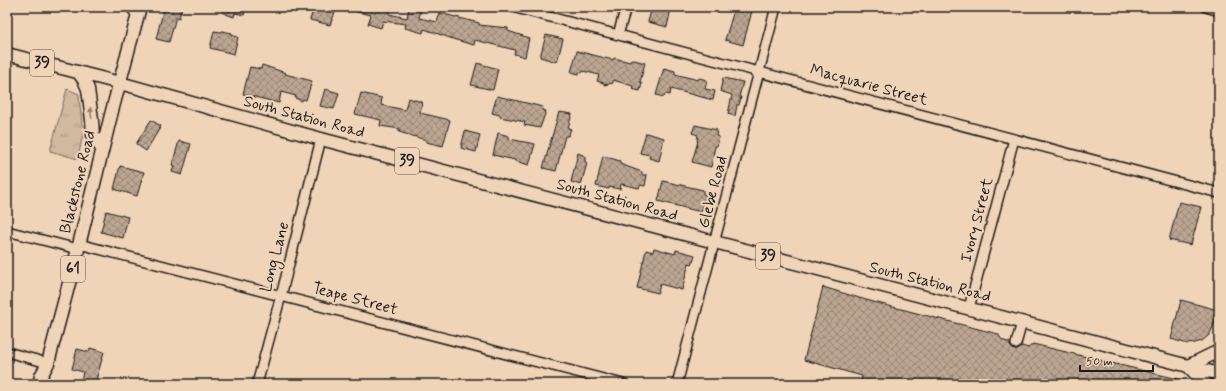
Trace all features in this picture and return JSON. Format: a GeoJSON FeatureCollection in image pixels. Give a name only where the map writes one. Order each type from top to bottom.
{"type":"FeatureCollection","features":[{"type":"Feature","properties":{"kind":"main road","name":"Blackstone Road"},"geometry":{"type":"LineString","coordinates":[[45,384],[48,364],[120,83],[136,10]]}},
{"type":"Feature","properties":{"kind":"main road","name":"South Station Road"},"geometry":{"type":"LineString","coordinates":[[7,54],[120,83],[321,139],[1219,374]]}},
{"type":"Feature","properties":{"kind":"main road"},"geometry":{"type":"LineString","coordinates":[[78,72],[88,89],[92,120],[92,135],[102,149]]}},
{"type":"Feature","properties":{"kind":"main road"},"geometry":{"type":"LineString","coordinates":[[1206,384],[1188,366],[1219,351]]}},
{"type":"Feature","properties":{"kind":"main road","name":"Blackstone Road"},"geometry":{"type":"LineString","coordinates":[[39,384],[48,364]]}},
{"type":"Feature","properties":{"kind":"street","name":"Macquarie Street"},"geometry":{"type":"LineString","coordinates":[[512,7],[1219,193]]}},
{"type":"Feature","properties":{"kind":"street"},"geometry":{"type":"LineString","coordinates":[[618,35],[626,7]]}},
{"type":"Feature","properties":{"kind":"street","name":"Glebe Road"},"geometry":{"type":"LineString","coordinates":[[677,384],[776,7]]}},
{"type":"Feature","properties":{"kind":"street"},"geometry":{"type":"LineString","coordinates":[[1206,7],[1219,10]]}},
{"type":"Feature","properties":{"kind":"street","name":"Long Lane"},"geometry":{"type":"LineString","coordinates":[[257,384],[321,139]]}},
{"type":"Feature","properties":{"kind":"street","name":"Ivory Street"},"geometry":{"type":"LineString","coordinates":[[969,308],[1014,139]]}},
{"type":"Feature","properties":{"kind":"street","name":"Teape Street"},"geometry":{"type":"LineString","coordinates":[[7,231],[79,246],[281,295],[623,384]]}},
{"type":"Feature","properties":{"kind":"street"},"geometry":{"type":"LineString","coordinates":[[1016,344],[1022,322]]}},
{"type":"Feature","properties":{"kind":"street"},"geometry":{"type":"LineString","coordinates":[[7,352],[48,364]]}},
{"type":"Feature","properties":{"kind":"green space"},"geometry":{"type":"Polygon","coordinates":[[[67,89],[79,94],[83,133],[78,159],[50,151],[67,89]]]}},
{"type":"Feature","properties":{"kind":"building"},"geometry":{"type":"Polygon","coordinates":[[[182,7],[179,18],[176,17],[169,42],[156,39],[164,8],[182,7]]]}},
{"type":"Feature","properties":{"kind":"building"},"geometry":{"type":"Polygon","coordinates":[[[222,7],[246,7],[244,15],[235,13],[234,17],[223,13],[224,10],[222,7]]]}},
{"type":"Feature","properties":{"kind":"building"},"geometry":{"type":"Polygon","coordinates":[[[314,7],[337,7],[330,25],[310,20],[314,7]]]}},
{"type":"Feature","properties":{"kind":"building"},"geometry":{"type":"Polygon","coordinates":[[[350,7],[391,7],[389,14],[407,18],[409,7],[416,7],[421,8],[419,18],[437,22],[440,13],[479,23],[479,25],[508,28],[508,31],[529,38],[525,57],[514,54],[515,50],[475,40],[474,45],[424,29],[423,33],[405,28],[406,24],[383,21],[381,28],[368,24],[371,15],[349,10],[350,7]]]}},
{"type":"Feature","properties":{"kind":"building"},"geometry":{"type":"Polygon","coordinates":[[[652,7],[665,7],[671,9],[667,27],[648,22],[652,7]]]}},
{"type":"Feature","properties":{"kind":"building"},"geometry":{"type":"Polygon","coordinates":[[[735,7],[753,7],[743,45],[725,40],[735,7]]]}},
{"type":"Feature","properties":{"kind":"building"},"geometry":{"type":"Polygon","coordinates":[[[214,31],[232,33],[231,35],[238,37],[234,54],[210,48],[214,31]]]}},
{"type":"Feature","properties":{"kind":"building"},"geometry":{"type":"Polygon","coordinates":[[[546,35],[563,39],[557,62],[540,57],[546,35]]]}},
{"type":"Feature","properties":{"kind":"building"},"geometry":{"type":"Polygon","coordinates":[[[577,51],[613,60],[614,58],[630,62],[631,59],[645,63],[640,82],[642,83],[640,91],[632,89],[633,86],[613,80],[613,83],[604,85],[604,83],[597,81],[599,75],[583,71],[582,73],[579,72],[579,74],[571,72],[577,51]]]}},
{"type":"Feature","properties":{"kind":"building"},"geometry":{"type":"Polygon","coordinates":[[[477,63],[498,69],[493,90],[471,85],[477,63]]]}},
{"type":"Feature","properties":{"kind":"building"},"geometry":{"type":"Polygon","coordinates":[[[262,65],[286,73],[285,74],[312,81],[306,100],[303,99],[302,101],[295,98],[296,96],[281,92],[279,103],[243,94],[250,67],[261,69],[262,65]]]}},
{"type":"Feature","properties":{"kind":"building"},"geometry":{"type":"Polygon","coordinates":[[[664,68],[675,71],[675,74],[698,80],[699,78],[707,80],[705,89],[715,91],[713,100],[671,89],[670,95],[665,94],[664,97],[656,95],[664,68]]]}},
{"type":"Feature","properties":{"kind":"building"},"geometry":{"type":"Polygon","coordinates":[[[723,78],[743,82],[739,97],[741,97],[739,105],[737,105],[735,116],[728,114],[732,95],[720,91],[723,78]]]}},
{"type":"Feature","properties":{"kind":"building"},"geometry":{"type":"Polygon","coordinates":[[[325,89],[339,93],[334,109],[320,106],[325,89]]]}},
{"type":"Feature","properties":{"kind":"building"},"geometry":{"type":"Polygon","coordinates":[[[361,93],[382,98],[381,105],[405,110],[408,98],[422,102],[420,113],[450,120],[443,146],[426,142],[426,140],[399,132],[400,129],[380,126],[381,120],[355,114],[361,93]]]}},
{"type":"Feature","properties":{"kind":"building"},"geometry":{"type":"Polygon","coordinates":[[[497,96],[543,107],[542,110],[546,111],[540,128],[524,125],[525,122],[500,117],[500,115],[492,113],[497,96]]]}},
{"type":"Feature","properties":{"kind":"building"},"geometry":{"type":"Polygon","coordinates":[[[559,112],[572,114],[568,128],[571,129],[568,136],[565,136],[556,171],[543,168],[559,112]]]}},
{"type":"Feature","properties":{"kind":"building"},"geometry":{"type":"Polygon","coordinates":[[[151,120],[161,126],[146,151],[136,144],[151,120]]]}},
{"type":"Feature","properties":{"kind":"building"},"geometry":{"type":"Polygon","coordinates":[[[695,125],[717,130],[716,136],[719,137],[717,146],[715,146],[711,167],[692,162],[698,141],[698,135],[692,133],[695,125]]]}},
{"type":"Feature","properties":{"kind":"building"},"geometry":{"type":"Polygon","coordinates":[[[465,131],[480,135],[476,152],[461,148],[465,131]]]}},
{"type":"Feature","properties":{"kind":"building"},"geometry":{"type":"Polygon","coordinates":[[[498,133],[509,136],[509,139],[535,144],[529,165],[493,155],[498,133]]]}},
{"type":"Feature","properties":{"kind":"building"},"geometry":{"type":"Polygon","coordinates":[[[646,133],[664,138],[659,161],[649,158],[650,155],[640,153],[646,133]]]}},
{"type":"Feature","properties":{"kind":"building"},"geometry":{"type":"Polygon","coordinates":[[[179,141],[191,144],[182,175],[172,172],[174,166],[172,165],[179,141]]]}},
{"type":"Feature","properties":{"kind":"building"},"geometry":{"type":"Polygon","coordinates":[[[578,153],[585,156],[585,162],[587,163],[581,185],[571,182],[578,153]]]}},
{"type":"Feature","properties":{"kind":"building"},"geometry":{"type":"Polygon","coordinates":[[[603,156],[620,161],[620,164],[642,172],[642,175],[647,175],[645,186],[641,185],[639,188],[621,184],[620,189],[609,187],[609,189],[596,186],[603,156]]]}},
{"type":"Feature","properties":{"kind":"building"},"geometry":{"type":"Polygon","coordinates":[[[120,166],[144,172],[137,196],[114,189],[120,166]]]}},
{"type":"Feature","properties":{"kind":"building"},"geometry":{"type":"Polygon","coordinates":[[[663,181],[703,190],[703,194],[706,195],[701,212],[658,201],[663,181]]]}},
{"type":"Feature","properties":{"kind":"building"},"geometry":{"type":"Polygon","coordinates":[[[1179,202],[1201,207],[1191,245],[1169,240],[1179,202]]]}},
{"type":"Feature","properties":{"kind":"building"},"geometry":{"type":"Polygon","coordinates":[[[106,211],[128,217],[123,238],[101,232],[106,211]]]}},
{"type":"Feature","properties":{"kind":"building"},"geometry":{"type":"Polygon","coordinates":[[[654,248],[675,254],[676,250],[695,255],[692,264],[689,263],[682,290],[660,284],[658,293],[637,288],[646,250],[653,252],[654,248]]]}},
{"type":"Feature","properties":{"kind":"building"},"geometry":{"type":"Polygon","coordinates":[[[823,287],[866,300],[998,334],[1002,340],[1010,343],[1010,346],[1014,350],[1018,350],[1022,346],[1028,348],[1033,344],[1186,381],[1186,384],[861,384],[862,376],[804,360],[823,287]]]}},
{"type":"Feature","properties":{"kind":"building"},"geometry":{"type":"Polygon","coordinates":[[[1181,300],[1218,310],[1215,322],[1209,335],[1202,341],[1188,344],[1171,339],[1181,300]]]}},
{"type":"Feature","properties":{"kind":"building"},"geometry":{"type":"Polygon","coordinates":[[[90,348],[104,352],[95,384],[81,381],[83,372],[72,369],[77,349],[89,352],[90,348]]]}}]}
